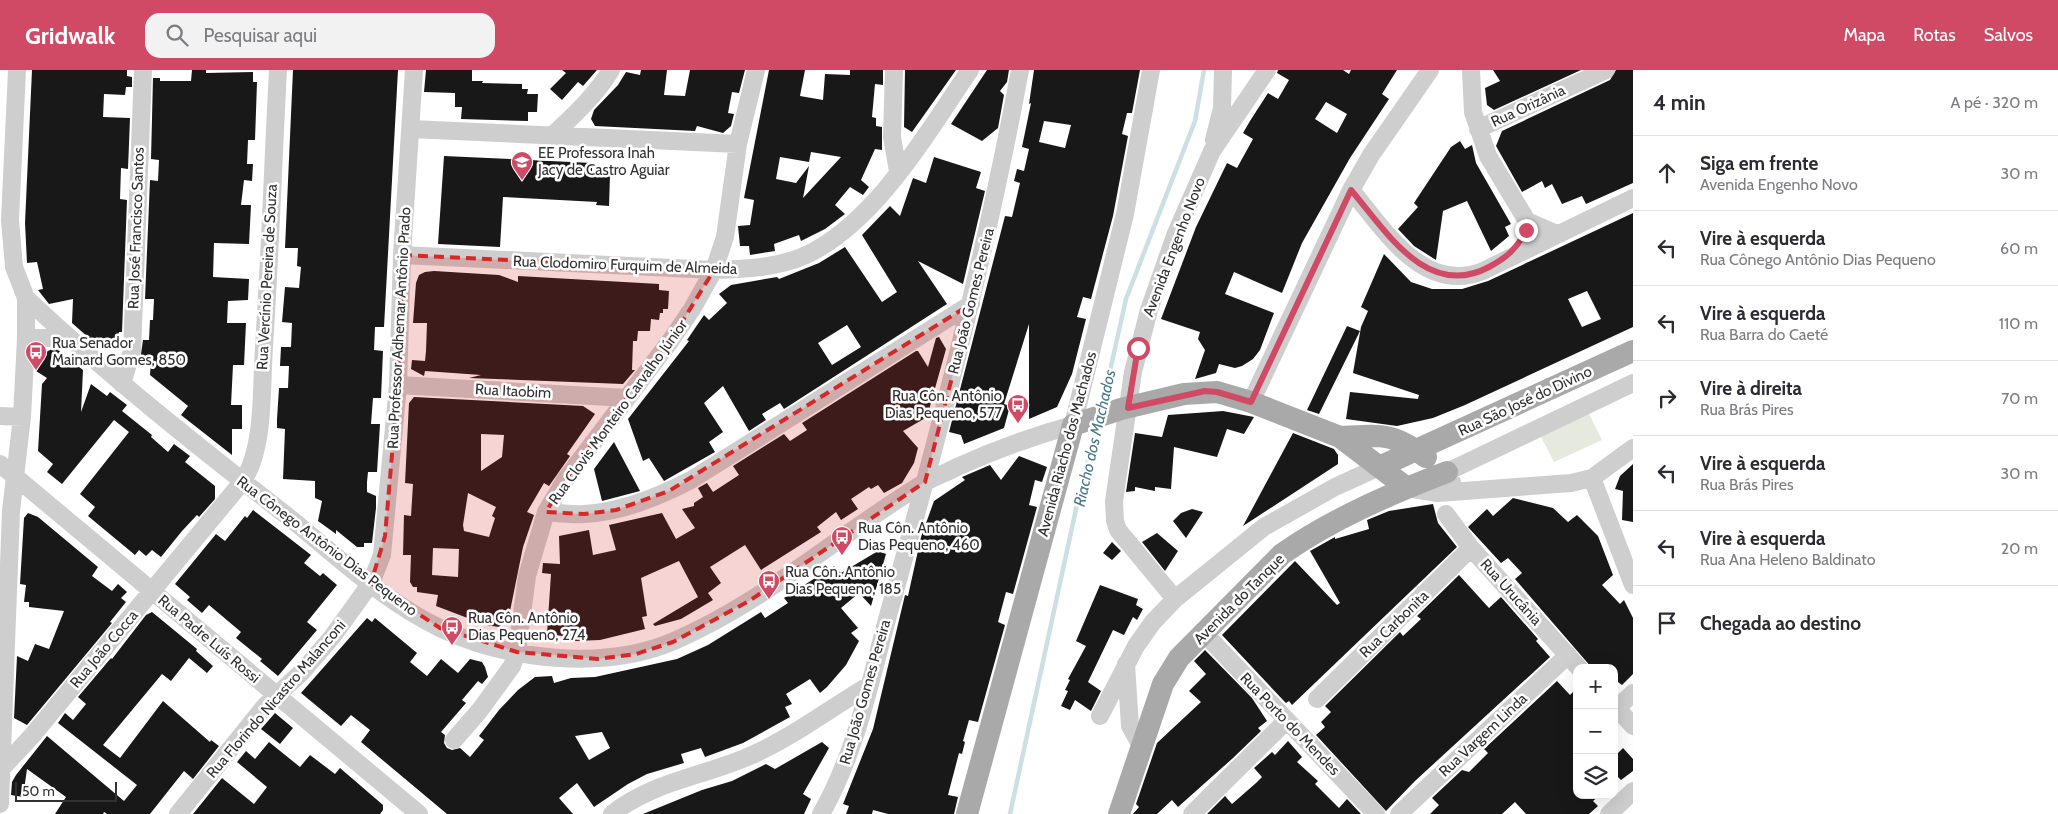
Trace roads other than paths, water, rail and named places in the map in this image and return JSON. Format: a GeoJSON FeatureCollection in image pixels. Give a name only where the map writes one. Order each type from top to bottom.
{"type":"FeatureCollection","features":[{"type":"Feature","properties":{"kind":"main road","name":"Rua São José do Divino"},"geometry":{"type":"LineString","coordinates":[[1379,467],[1633,351]]}},
{"type":"Feature","properties":{"kind":"main road","name":"Rua Cônego Antônio Dias Pequeno"},"geometry":{"type":"LineString","coordinates":[[1082,422],[1124,408],[1205,391],[1217,392],[1251,402]]}},
{"type":"Feature","properties":{"kind":"main road"},"geometry":{"type":"LineString","coordinates":[[1251,402],[1340,437],[1407,488]]}},
{"type":"Feature","properties":{"kind":"main road","name":"Avenida Riacho dos Machados"},"geometry":{"type":"LineString","coordinates":[[967,814],[1082,422]]}},
{"type":"Feature","properties":{"kind":"main road"},"geometry":{"type":"LineString","coordinates":[[1340,437],[1385,435],[1416,450],[1450,482]]}},
{"type":"Feature","properties":{"kind":"main road","name":"Rua São José do Divino"},"geometry":{"type":"LineString","coordinates":[[1407,488],[1450,482]]}},
{"type":"Feature","properties":{"kind":"main road","name":"Avenida do Tanque"},"geometry":{"type":"LineString","coordinates":[[1119,814],[1163,684],[1179,658],[1282,554],[1333,523],[1407,488]]}},
{"type":"Feature","properties":{"kind":"street"},"geometry":{"type":"LineString","coordinates":[[0,804],[14,476],[22,417],[26,338],[26,298],[14,267],[10,220],[17,70]]}},
{"type":"Feature","properties":{"kind":"street","name":"Rua José Francisco Santos"},"geometry":{"type":"LineString","coordinates":[[122,384],[132,351],[143,70]]}},
{"type":"Feature","properties":{"kind":"street","name":"Rua Vercínio Pereira de Souza"},"geometry":{"type":"LineString","coordinates":[[243,481],[252,464],[258,428],[278,70]]}},
{"type":"Feature","properties":{"kind":"street","name":"Rua Professor Adhemar Antônio Prado"},"geometry":{"type":"LineString","coordinates":[[371,583],[382,555],[385,536],[398,385],[402,254],[414,70]]}},
{"type":"Feature","properties":{"kind":"street"},"geometry":{"type":"LineString","coordinates":[[552,136],[582,108],[602,85],[611,70]]}},
{"type":"Feature","properties":{"kind":"street","name":"Rua Clovis Monteiro Carvalho Júnior"},"geometry":{"type":"LineString","coordinates":[[454,740],[503,681],[517,652],[526,576],[546,512],[565,480],[687,317],[714,270],[724,237],[738,144],[756,70]]}},
{"type":"Feature","properties":{"kind":"street"},"geometry":{"type":"LineString","coordinates":[[894,70],[892,137],[898,171]]}},
{"type":"Feature","properties":{"kind":"street","name":"Rua Clodomiro Furquim de Almeida"},"geometry":{"type":"LineString","coordinates":[[402,254],[714,270],[747,269],[776,264],[803,256],[836,238],[864,214],[898,171],[970,70]]}},
{"type":"Feature","properties":{"kind":"street","name":"Rua João Gomes Pereira"},"geometry":{"type":"LineString","coordinates":[[821,814],[840,776],[856,732],[925,482],[971,304],[999,182],[1020,70]]}},
{"type":"Feature","properties":{"kind":"street","name":"Avenida Riacho dos Machados"},"geometry":{"type":"LineString","coordinates":[[1082,422],[1125,214],[1151,70]]}},
{"type":"Feature","properties":{"kind":"street"},"geometry":{"type":"LineString","coordinates":[[1212,150],[1222,108],[1223,70]]}},
{"type":"Feature","properties":{"kind":"street","name":"Avenida Engenho Novo"},"geometry":{"type":"LineString","coordinates":[[1176,599],[1118,530],[1115,521],[1114,501],[1124,408],[1149,310],[1176,234],[1212,150],[1267,70]]}},
{"type":"Feature","properties":{"kind":"street"},"geometry":{"type":"LineString","coordinates":[[1251,402],[1351,190],[1371,155],[1430,70]]}},
{"type":"Feature","properties":{"kind":"street"},"geometry":{"type":"LineString","coordinates":[[1471,70],[1473,112],[1488,156],[1528,221],[1556,234]]}},
{"type":"Feature","properties":{"kind":"street","name":"Rua Orizânia"},"geometry":{"type":"LineString","coordinates":[[1478,129],[1606,70]]}},
{"type":"Feature","properties":{"kind":"street"},"geometry":{"type":"LineString","coordinates":[[411,129],[738,144]]}},
{"type":"Feature","properties":{"kind":"street"},"geometry":{"type":"LineString","coordinates":[[1351,190],[1407,254],[1437,273],[1453,277],[1471,276],[1633,198]]}},
{"type":"Feature","properties":{"kind":"street"},"geometry":{"type":"LineString","coordinates":[[1507,258],[1522,240],[1528,221]]}},
{"type":"Feature","properties":{"kind":"street","name":"Rua Cônego Antônio Dias Pequeno"},"geometry":{"type":"LineString","coordinates":[[26,298],[122,384],[404,608],[440,628],[480,644],[558,658],[598,658],[636,654],[673,642],[748,601],[925,482],[1005,446],[1082,422]]}},
{"type":"Feature","properties":{"kind":"street"},"geometry":{"type":"LineString","coordinates":[[546,512],[584,514],[616,510],[669,491],[691,480],[971,304]]}},
{"type":"Feature","properties":{"kind":"street"},"geometry":{"type":"LineString","coordinates":[[26,338],[70,338]]}},
{"type":"Feature","properties":{"kind":"street","name":"Rua São José do Divino"},"geometry":{"type":"LineString","coordinates":[[1450,482],[1633,383]]}},
{"type":"Feature","properties":{"kind":"street","name":"Rua Itaobim"},"geometry":{"type":"LineString","coordinates":[[398,385],[627,398]]}},
{"type":"Feature","properties":{"kind":"street"},"geometry":{"type":"LineString","coordinates":[[0,416],[22,417]]}},
{"type":"Feature","properties":{"kind":"street"},"geometry":{"type":"LineString","coordinates":[[1450,482],[1571,483],[1592,478],[1633,448]]}},
{"type":"Feature","properties":{"kind":"street","name":"Rua Padre Luís Rossi"},"geometry":{"type":"LineString","coordinates":[[0,464],[151,592],[277,695],[398,808],[419,814]]}},
{"type":"Feature","properties":{"kind":"street"},"geometry":{"type":"LineString","coordinates":[[1100,716],[1126,664],[1153,622],[1176,599],[1264,527],[1326,492],[1379,467]]}},
{"type":"Feature","properties":{"kind":"street"},"geometry":{"type":"LineString","coordinates":[[1592,478],[1633,585]]}},
{"type":"Feature","properties":{"kind":"street","name":"Rua João Cocca"},"geometry":{"type":"LineString","coordinates":[[1,769],[31,737],[243,481]]}},
{"type":"Feature","properties":{"kind":"street","name":"Rua Urucânia"},"geometry":{"type":"LineString","coordinates":[[1446,514],[1471,548],[1574,661]]}},
{"type":"Feature","properties":{"kind":"street","name":"Rua Carbonita"},"geometry":{"type":"LineString","coordinates":[[1317,699],[1471,548]]}},
{"type":"Feature","properties":{"kind":"street","name":"Rua Florindo Nicastro Malanconi"},"geometry":{"type":"LineString","coordinates":[[178,814],[266,706],[302,672],[332,637],[371,583]]}},
{"type":"Feature","properties":{"kind":"street","name":"Rua Porto do Mendes"},"geometry":{"type":"LineString","coordinates":[[1204,633],[1376,814]]}},
{"type":"Feature","properties":{"kind":"street","name":"Rua Vargem Linda"},"geometry":{"type":"LineString","coordinates":[[1399,814],[1574,661]]}},
{"type":"Feature","properties":{"kind":"street"},"geometry":{"type":"LineString","coordinates":[[1126,664],[1130,726],[1141,746]]}},
{"type":"Feature","properties":{"kind":"street"},"geometry":{"type":"LineString","coordinates":[[612,814],[642,795],[660,787],[752,755],[868,686]]}},
{"type":"Feature","properties":{"kind":"street"},"geometry":{"type":"LineString","coordinates":[[1618,705],[1633,693]]}},
{"type":"Feature","properties":{"kind":"street"},"geometry":{"type":"LineString","coordinates":[[1618,709],[1633,726]]}},
{"type":"Feature","properties":{"kind":"street"},"geometry":{"type":"LineString","coordinates":[[1192,814],[1286,721]]}},
{"type":"Feature","properties":{"kind":"street"},"geometry":{"type":"LineString","coordinates":[[1609,814],[1633,791]]}},
{"type":"Feature","properties":{"kind":"waterway","name":"Riacho dos Machados"},"geometry":{"type":"LineString","coordinates":[[1102,407],[1126,299],[1195,121],[1204,70]]}},
{"type":"Feature","properties":{"kind":"waterway","name":"Riacho dos Machados"},"geometry":{"type":"LineString","coordinates":[[1010,814],[1078,500],[1098,424]]}},
{"type":"Feature","properties":{"kind":"place","name":"EE Professora Inah Jacy de Castro Aguiar"},"geometry":{"type":"Point","coordinates":[522,181]}},
{"type":"Feature","properties":{"kind":"place","name":"Rua Senador Mainard Gomes, 850"},"geometry":{"type":"Point","coordinates":[36,371]}},
{"type":"Feature","properties":{"kind":"place","name":"Rua Côn. Antônio Dias Pequeno, 577"},"geometry":{"type":"Point","coordinates":[1018,424]}},
{"type":"Feature","properties":{"kind":"place","name":"Rua Côn. Antônio Dias Pequeno, 460"},"geometry":{"type":"Point","coordinates":[842,556]}},
{"type":"Feature","properties":{"kind":"place","name":"Rua Côn. Antônio Dias Pequeno, 185"},"geometry":{"type":"Point","coordinates":[769,600]}},
{"type":"Feature","properties":{"kind":"place","name":"Rua Côn. Antônio Dias Pequeno, 274"},"geometry":{"type":"Point","coordinates":[452,646]}}]}
